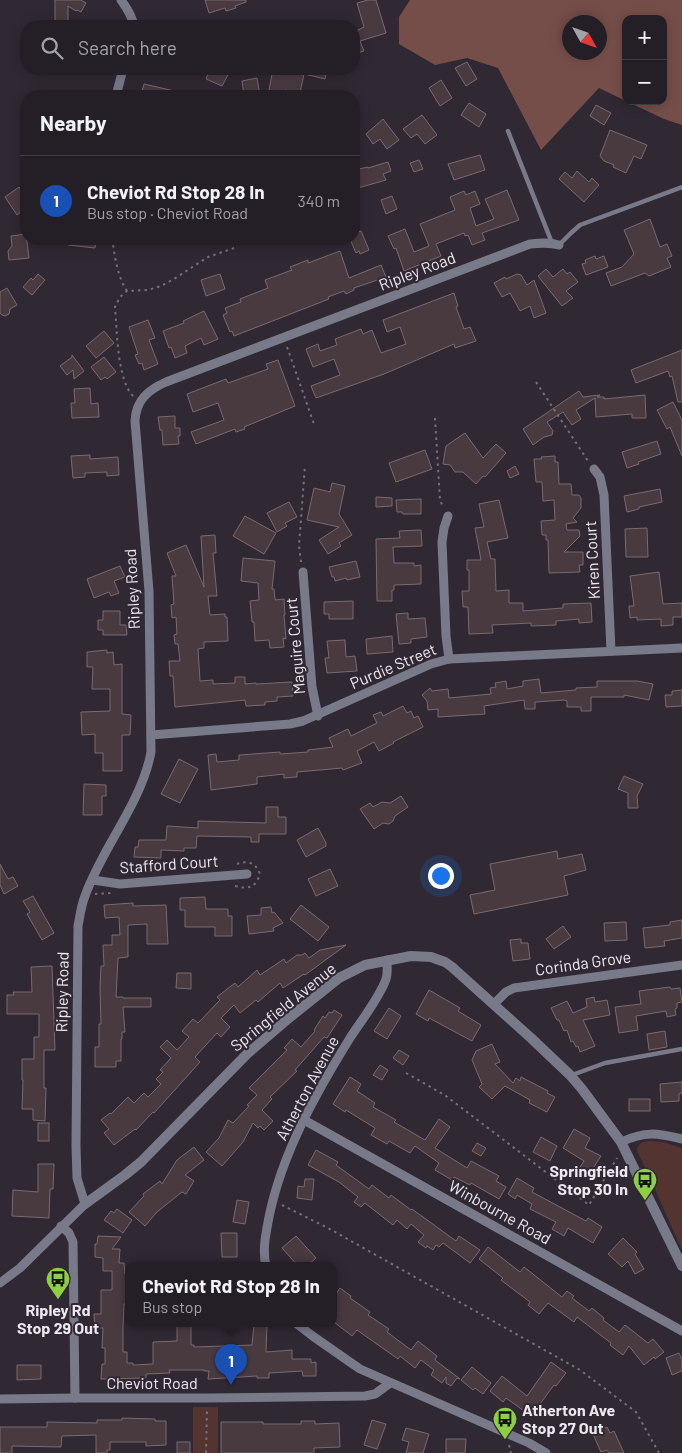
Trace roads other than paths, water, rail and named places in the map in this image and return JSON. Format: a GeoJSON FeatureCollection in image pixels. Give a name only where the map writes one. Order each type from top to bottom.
{"type":"FeatureCollection","features":[{"type":"Feature","properties":{"kind":"street"},"geometry":{"type":"LineString","coordinates":[[121,0],[133,20]]}},
{"type":"Feature","properties":{"kind":"street"},"geometry":{"type":"LineString","coordinates":[[118,90],[121,75]]}},
{"type":"Feature","properties":{"kind":"street","name":"Ripley Road"},"geometry":{"type":"LineString","coordinates":[[85,1204],[76,1166],[78,926],[85,895],[146,773],[151,752],[149,591],[136,420],[140,402],[146,394],[166,382],[530,244],[556,244]]}},
{"type":"Feature","properties":{"kind":"street","name":"Kiren Court"},"geometry":{"type":"LineString","coordinates":[[594,469],[600,477],[604,495],[611,651]]}},
{"type":"Feature","properties":{"kind":"street"},"geometry":{"type":"LineString","coordinates":[[448,516],[442,542],[446,636],[449,659]]}},
{"type":"Feature","properties":{"kind":"street","name":"Maguire Court"},"geometry":{"type":"LineString","coordinates":[[303,572],[312,686],[318,716]]}},
{"type":"Feature","properties":{"kind":"street","name":"Purdie Street"},"geometry":{"type":"LineString","coordinates":[[151,735],[303,722],[431,664],[449,659],[682,648]]}},
{"type":"Feature","properties":{"kind":"street","name":"Stafford Court"},"geometry":{"type":"LineString","coordinates":[[93,880],[120,884],[247,874]]}},
{"type":"Feature","properties":{"kind":"street","name":"Springfield Avenue"},"geometry":{"type":"LineString","coordinates":[[0,1283],[20,1268],[85,1204],[141,1162],[247,1054],[288,1018],[339,978],[366,965],[411,956],[438,959],[452,967],[570,1075],[610,1126],[623,1147],[682,1266]]}},
{"type":"Feature","properties":{"kind":"street","name":"Atherton Avenue"},"geometry":{"type":"LineString","coordinates":[[266,1262],[264,1250],[273,1201],[292,1143],[349,1040],[382,988],[387,972],[387,960]]}},
{"type":"Feature","properties":{"kind":"street","name":"Corinda Grove"},"geometry":{"type":"LineString","coordinates":[[494,1004],[506,992],[514,988],[682,965]]}},
{"type":"Feature","properties":{"kind":"street","name":"Winbourne Road"},"geometry":{"type":"LineString","coordinates":[[304,1120],[682,1331]]}},
{"type":"Feature","properties":{"kind":"street"},"geometry":{"type":"LineString","coordinates":[[623,1147],[638,1135],[659,1134],[682,1139]]}},
{"type":"Feature","properties":{"kind":"street"},"geometry":{"type":"LineString","coordinates":[[61,1226],[69,1233],[73,1242],[75,1398]]}},
{"type":"Feature","properties":{"kind":"street"},"geometry":{"type":"LineString","coordinates":[[301,1327],[360,1369],[529,1443],[546,1453]]}},
{"type":"Feature","properties":{"kind":"street","name":"Cheviot Road"},"geometry":{"type":"LineString","coordinates":[[0,1399],[365,1396],[375,1394],[390,1383]]}},
{"type":"Feature","properties":{"kind":"lane"},"geometry":{"type":"LineString","coordinates":[[508,131],[556,244],[580,225],[682,187]]}},
{"type":"Feature","properties":{"kind":"lane"},"geometry":{"type":"LineString","coordinates":[[570,1075],[605,1063],[682,1049]]}},
{"type":"Feature","properties":{"kind":"place","name":"Springfield Stop 30 In"},"geometry":{"type":"Point","coordinates":[645,1201]}},
{"type":"Feature","properties":{"kind":"place","name":"Ripley Rd Stop 29 Out"},"geometry":{"type":"Point","coordinates":[58,1300]}},
{"type":"Feature","properties":{"kind":"place","name":"Cheviot Rd Stop 28 In"},"geometry":{"type":"Point","coordinates":[231,1385]}},
{"type":"Feature","properties":{"kind":"place","name":"Atherton Ave Stop 27 Out"},"geometry":{"type":"Point","coordinates":[505,1440]}}]}
